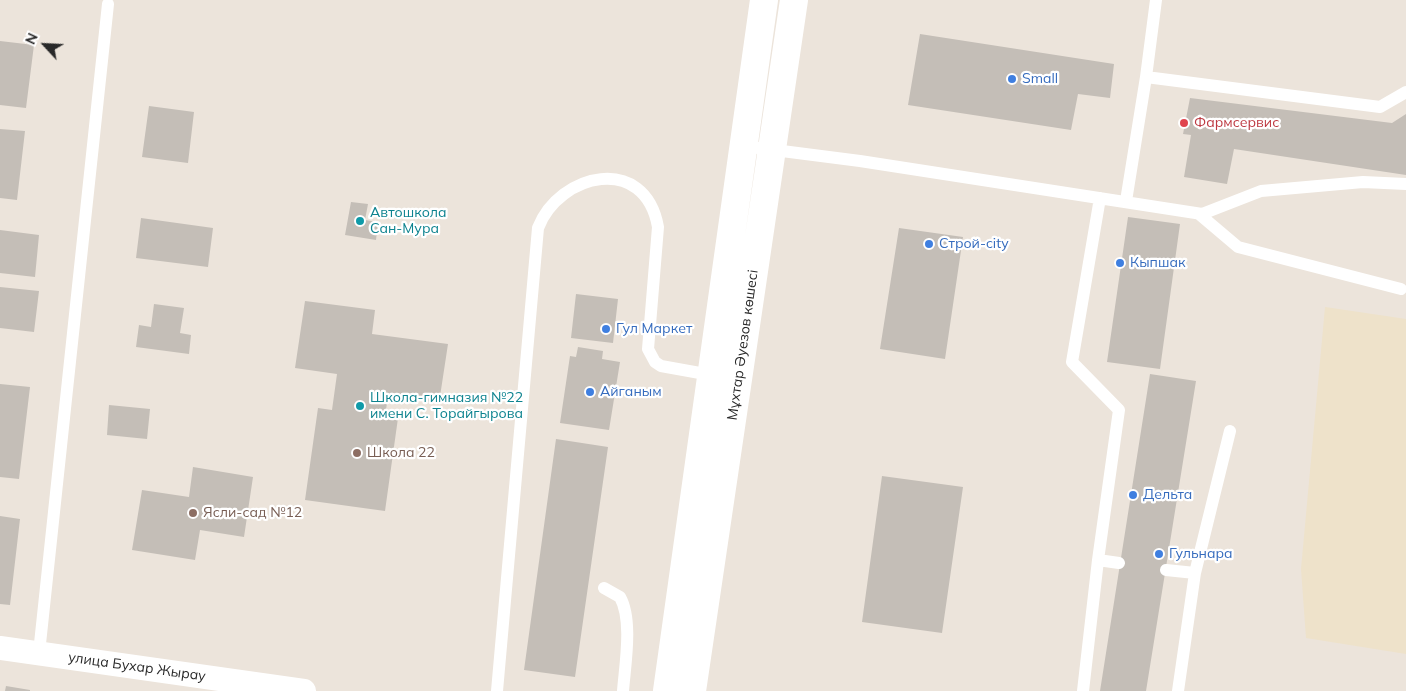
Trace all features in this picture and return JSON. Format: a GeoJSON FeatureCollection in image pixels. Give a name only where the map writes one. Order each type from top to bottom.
{"type":"FeatureCollection","features":[{"type":"Feature","properties":{"kind":"main road","name":"Мұхтар Әуезов көшесі"},"geometry":{"type":"LineString","coordinates":[[667,691],[764,0]]}},
{"type":"Feature","properties":{"kind":"main road","name":"Мұхтар Әуезов көшесі"},"geometry":{"type":"LineString","coordinates":[[692,691],[794,0]]}},
{"type":"Feature","properties":{"kind":"street","name":"улица Бухар Жырау"},"geometry":{"type":"LineString","coordinates":[[0,648],[304,691]]}},
{"type":"Feature","properties":{"kind":"lane"},"geometry":{"type":"LineString","coordinates":[[1126,201],[1156,0]]}},
{"type":"Feature","properties":{"kind":"lane"},"geometry":{"type":"LineString","coordinates":[[39,653],[108,4]]}},
{"type":"Feature","properties":{"kind":"lane"},"geometry":{"type":"LineString","coordinates":[[1146,77],[1380,107],[1406,92]]}},
{"type":"Feature","properties":{"kind":"lane"},"geometry":{"type":"LineString","coordinates":[[743,146],[860,160],[1199,214],[1238,247],[1401,289]]}},
{"type":"Feature","properties":{"kind":"lane"},"geometry":{"type":"LineString","coordinates":[[497,691],[538,228],[544,213],[556,200],[571,189],[601,179],[628,183],[640,188],[647,196],[656,216],[658,227],[655,278],[646,341],[648,349],[655,362],[661,366],[711,375]]}},
{"type":"Feature","properties":{"kind":"lane"},"geometry":{"type":"LineString","coordinates":[[1199,214],[1261,191],[1363,182],[1406,184]]}},
{"type":"Feature","properties":{"kind":"lane"},"geometry":{"type":"LineString","coordinates":[[1083,691],[1098,560],[1119,410],[1072,362],[1100,198]]}},
{"type":"Feature","properties":{"kind":"lane"},"geometry":{"type":"LineString","coordinates":[[1178,691],[1195,573],[1230,431]]}},
{"type":"Feature","properties":{"kind":"lane"},"geometry":{"type":"LineString","coordinates":[[1098,560],[1120,564]]}},
{"type":"Feature","properties":{"kind":"lane"},"geometry":{"type":"LineString","coordinates":[[1166,570],[1195,573]]}},
{"type":"Feature","properties":{"kind":"lane"},"geometry":{"type":"LineString","coordinates":[[604,588],[620,597],[625,611],[627,628],[623,691]]}},
{"type":"Feature","properties":{"kind":"shaded area"},"geometry":{"type":"Polygon","coordinates":[[[1325,307],[1406,319],[1406,654],[1306,638],[1301,569],[1325,307]]]}},
{"type":"Feature","properties":{"kind":"building","name":"Small"},"geometry":{"type":"Polygon","coordinates":[[[920,34],[1114,64],[1110,98],[1078,94],[1071,130],[908,105],[920,34]]]}},
{"type":"Feature","properties":{"kind":"building"},"geometry":{"type":"Polygon","coordinates":[[[0,41],[34,45],[26,108],[0,105],[0,41]]]}},
{"type":"Feature","properties":{"kind":"building"},"geometry":{"type":"Polygon","coordinates":[[[1190,98],[1392,123],[1406,114],[1406,175],[1234,149],[1227,184],[1184,177],[1191,135],[1183,134],[1190,98]]]}},
{"type":"Feature","properties":{"kind":"building"},"geometry":{"type":"Polygon","coordinates":[[[149,106],[194,112],[188,163],[142,157],[149,106]]]}},
{"type":"Feature","properties":{"kind":"building"},"geometry":{"type":"Polygon","coordinates":[[[0,129],[25,131],[17,200],[0,198],[0,129]]]}},
{"type":"Feature","properties":{"kind":"building","name":"Автошкола Сан-Мура"},"geometry":{"type":"Polygon","coordinates":[[[351,202],[368,204],[365,220],[378,222],[376,240],[345,235],[351,202]]]}},
{"type":"Feature","properties":{"kind":"building"},"geometry":{"type":"Polygon","coordinates":[[[1128,217],[1180,224],[1160,369],[1107,362],[1128,217]]]}},
{"type":"Feature","properties":{"kind":"building"},"geometry":{"type":"Polygon","coordinates":[[[141,218],[213,228],[208,267],[136,258],[141,218]]]}},
{"type":"Feature","properties":{"kind":"building"},"geometry":{"type":"Polygon","coordinates":[[[899,228],[963,237],[945,359],[880,349],[899,228]]]}},
{"type":"Feature","properties":{"kind":"building"},"geometry":{"type":"Polygon","coordinates":[[[0,230],[39,235],[35,277],[0,273],[0,230]]]}},
{"type":"Feature","properties":{"kind":"building"},"geometry":{"type":"Polygon","coordinates":[[[0,287],[39,291],[34,332],[0,328],[0,287]]]}},
{"type":"Feature","properties":{"kind":"building"},"geometry":{"type":"Polygon","coordinates":[[[576,294],[618,299],[613,343],[571,338],[576,294]]]}},
{"type":"Feature","properties":{"kind":"building","name":"Школа-гимназия №22 имени С. Торайгырова"},"geometry":{"type":"Polygon","coordinates":[[[305,301],[375,310],[372,334],[448,344],[439,403],[388,396],[385,417],[398,418],[385,511],[305,500],[318,408],[332,410],[337,374],[295,368],[305,301]]]}},
{"type":"Feature","properties":{"kind":"building"},"geometry":{"type":"Polygon","coordinates":[[[154,304],[184,308],[180,333],[191,335],[189,354],[136,347],[139,325],[151,327],[154,304]]]}},
{"type":"Feature","properties":{"kind":"building","name":"Айганым"},"geometry":{"type":"Polygon","coordinates":[[[578,347],[603,351],[602,359],[620,362],[609,430],[560,423],[570,356],[576,357],[578,347]]]}},
{"type":"Feature","properties":{"kind":"building"},"geometry":{"type":"Polygon","coordinates":[[[1150,374],[1196,381],[1146,691],[1100,691],[1150,374]]]}},
{"type":"Feature","properties":{"kind":"building"},"geometry":{"type":"Polygon","coordinates":[[[0,384],[30,387],[19,479],[0,477],[0,384]]]}},
{"type":"Feature","properties":{"kind":"building"},"geometry":{"type":"Polygon","coordinates":[[[109,405],[150,409],[147,439],[107,435],[109,405]]]}},
{"type":"Feature","properties":{"kind":"building"},"geometry":{"type":"Polygon","coordinates":[[[556,439],[608,447],[575,677],[524,670],[556,439]]]}},
{"type":"Feature","properties":{"kind":"building","name":"Ясли-сад №12"},"geometry":{"type":"Polygon","coordinates":[[[193,467],[253,477],[244,537],[200,530],[195,560],[132,550],[142,490],[189,497],[193,467]]]}},
{"type":"Feature","properties":{"kind":"building"},"geometry":{"type":"Polygon","coordinates":[[[882,476],[963,487],[942,633],[862,622],[882,476]]]}},
{"type":"Feature","properties":{"kind":"building"},"geometry":{"type":"Polygon","coordinates":[[[0,516],[20,519],[10,605],[0,604],[0,516]]]}},
{"type":"Feature","properties":{"kind":"building"},"geometry":{"type":"Polygon","coordinates":[[[6,686],[30,690],[30,691],[5,691],[6,686]]]}},
{"type":"Feature","properties":{"kind":"place","name":"Small"},"geometry":{"type":"Point","coordinates":[1012,79]}},
{"type":"Feature","properties":{"kind":"place","name":"Фармсервис"},"geometry":{"type":"Point","coordinates":[1184,123]}},
{"type":"Feature","properties":{"kind":"place","name":"Автошкола Сан-Мура"},"geometry":{"type":"Point","coordinates":[360,221]}},
{"type":"Feature","properties":{"kind":"place","name":"Строй-city"},"geometry":{"type":"Point","coordinates":[929,244]}},
{"type":"Feature","properties":{"kind":"place","name":"Кыпшак"},"geometry":{"type":"Point","coordinates":[1120,263]}},
{"type":"Feature","properties":{"kind":"place","name":"Гул Маркет"},"geometry":{"type":"Point","coordinates":[606,329]}},
{"type":"Feature","properties":{"kind":"place","name":"Айганым"},"geometry":{"type":"Point","coordinates":[590,392]}},
{"type":"Feature","properties":{"kind":"place","name":"Школа-гимназия №22 имени С. Торайгырова"},"geometry":{"type":"Point","coordinates":[360,406]}},
{"type":"Feature","properties":{"kind":"place","name":"Школа 22"},"geometry":{"type":"Point","coordinates":[357,453]}},
{"type":"Feature","properties":{"kind":"place","name":"Дельта"},"geometry":{"type":"Point","coordinates":[1133,495]}},
{"type":"Feature","properties":{"kind":"place","name":"Ясли-сад №12"},"geometry":{"type":"Point","coordinates":[193,513]}},
{"type":"Feature","properties":{"kind":"place","name":"Гульнара"},"geometry":{"type":"Point","coordinates":[1159,554]}}]}
